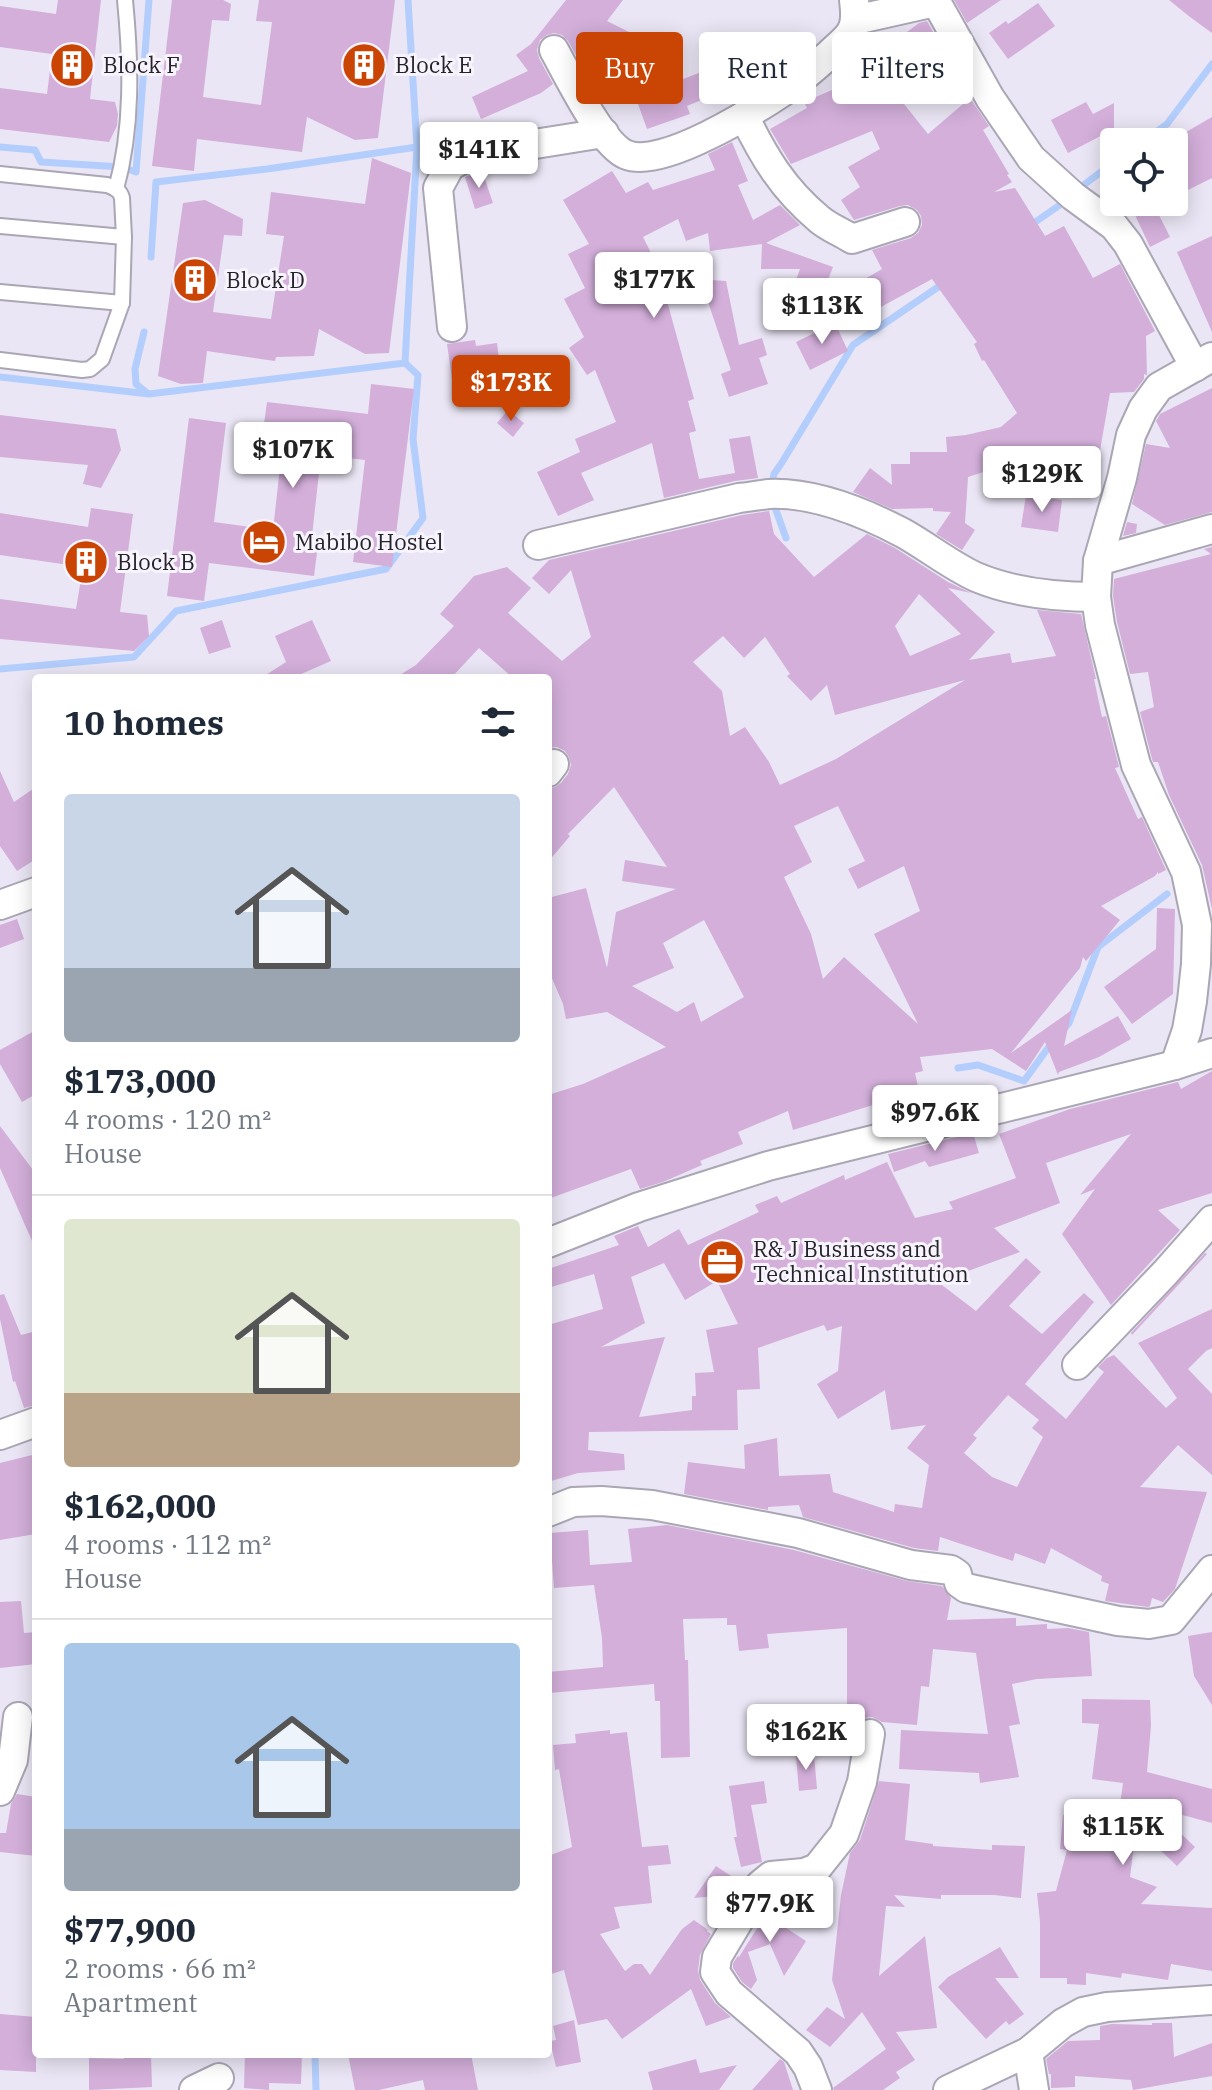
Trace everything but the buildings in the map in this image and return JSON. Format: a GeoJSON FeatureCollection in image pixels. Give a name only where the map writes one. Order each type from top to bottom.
{"type":"FeatureCollection","features":[{"type":"Feature","properties":{"kind":"street"},"geometry":{"type":"LineString","coordinates":[[554,50],[616,149],[629,156],[643,157],[697,141],[786,90],[851,33],[855,10],[935,1],[990,98],[1031,158],[1073,196],[1114,226],[1204,362],[1159,387],[1143,409],[1131,435],[1098,561],[1096,597],[1100,625],[1136,765],[1186,872],[1197,925],[1190,1015],[1175,1065]]}},
{"type":"Feature","properties":{"kind":"street"},"geometry":{"type":"LineString","coordinates":[[744,116],[775,174],[820,220],[852,239],[905,222]]}},
{"type":"Feature","properties":{"kind":"street"},"geometry":{"type":"LineString","coordinates":[[452,327],[438,188],[450,166],[472,154],[604,133]]}},
{"type":"Feature","properties":{"kind":"street"},"geometry":{"type":"LineString","coordinates":[[538,545],[739,498],[769,494],[795,496],[860,513],[904,534],[956,567],[980,578],[1042,595],[1096,597]]}},
{"type":"Feature","properties":{"kind":"street"},"geometry":{"type":"LineString","coordinates":[[1098,561],[1212,529]]}},
{"type":"Feature","properties":{"kind":"street"},"geometry":{"type":"LineString","coordinates":[[0,905],[32,893]]}},
{"type":"Feature","properties":{"kind":"street"},"geometry":{"type":"LineString","coordinates":[[552,1241],[639,1207],[768,1166],[1175,1065],[1212,1053]]}},
{"type":"Feature","properties":{"kind":"street"},"geometry":{"type":"LineString","coordinates":[[1077,1365],[1212,1220]]}},
{"type":"Feature","properties":{"kind":"street"},"geometry":{"type":"LineString","coordinates":[[0,1435],[32,1423]]}},
{"type":"Feature","properties":{"kind":"street"},"geometry":{"type":"LineString","coordinates":[[552,1510],[573,1502],[652,1505],[808,1536],[911,1565],[951,1570],[966,1588],[1118,1621],[1149,1624],[1171,1620],[1212,1570]]}},
{"type":"Feature","properties":{"kind":"street"},"geometry":{"type":"LineString","coordinates":[[0,1791],[13,1760],[18,1717]]}},
{"type":"Feature","properties":{"kind":"street"},"geometry":{"type":"LineString","coordinates":[[817,2090],[798,2052],[729,1993],[715,1972],[717,1957],[760,1885],[771,1876],[790,1876],[817,1868],[844,1834],[862,1782],[870,1734]]}},
{"type":"Feature","properties":{"kind":"street"},"geometry":{"type":"LineString","coordinates":[[948,2090],[1028,2052],[1063,2023],[1083,2012],[1107,2007],[1212,2000]]}},
{"type":"Feature","properties":{"kind":"street"},"geometry":{"type":"LineString","coordinates":[[1028,2052],[1034,2090]]}},
{"type":"Feature","properties":{"kind":"lane"},"geometry":{"type":"LineString","coordinates":[[116,189],[125,143],[130,76],[125,0]]}},
{"type":"Feature","properties":{"kind":"lane"},"geometry":{"type":"LineString","coordinates":[[0,174],[107,185],[116,189],[122,198],[124,237],[122,303],[106,352],[97,365],[82,370],[0,360]]}},
{"type":"Feature","properties":{"kind":"lane"},"geometry":{"type":"LineString","coordinates":[[0,226],[124,237]]}},
{"type":"Feature","properties":{"kind":"lane"},"geometry":{"type":"LineString","coordinates":[[0,292],[122,303]]}},
{"type":"Feature","properties":{"kind":"waterway"},"geometry":{"type":"LineString","coordinates":[[0,147],[35,150],[41,162],[122,167],[136,172],[149,0]]}},
{"type":"Feature","properties":{"kind":"waterway"},"geometry":{"type":"LineString","coordinates":[[0,669],[134,657],[176,611],[386,569],[423,518],[413,439],[418,375],[405,363],[417,147],[408,0]]}},
{"type":"Feature","properties":{"kind":"waterway"},"geometry":{"type":"LineString","coordinates":[[1161,128],[1212,64]]}},
{"type":"Feature","properties":{"kind":"waterway"},"geometry":{"type":"LineString","coordinates":[[151,257],[156,182],[417,147]]}},
{"type":"Feature","properties":{"kind":"waterway"},"geometry":{"type":"LineString","coordinates":[[1076,192],[1100,173]]}},
{"type":"Feature","properties":{"kind":"waterway"},"geometry":{"type":"LineString","coordinates":[[1031,225],[1067,200]]}},
{"type":"Feature","properties":{"kind":"waterway"},"geometry":{"type":"LineString","coordinates":[[771,487],[774,474],[853,345],[944,283]]}},
{"type":"Feature","properties":{"kind":"waterway"},"geometry":{"type":"LineString","coordinates":[[144,332],[135,369],[136,384],[147,393]]}},
{"type":"Feature","properties":{"kind":"waterway"},"geometry":{"type":"LineString","coordinates":[[0,377],[149,394],[405,363]]}},
{"type":"Feature","properties":{"kind":"waterway"},"geometry":{"type":"LineString","coordinates":[[772,499],[786,538]]}},
{"type":"Feature","properties":{"kind":"waterway"},"geometry":{"type":"LineString","coordinates":[[1064,1029],[1098,947],[1167,894]]}},
{"type":"Feature","properties":{"kind":"waterway"},"geometry":{"type":"LineString","coordinates":[[958,1068],[978,1065],[1024,1081],[1053,1041]]}},
{"type":"Feature","properties":{"kind":"waterway"},"geometry":{"type":"LineString","coordinates":[[315,2058],[316,2090]]}},
{"type":"Feature","properties":{"kind":"place","name":"Block F"},"geometry":{"type":"Point","coordinates":[72,65]}},
{"type":"Feature","properties":{"kind":"place","name":"Block E"},"geometry":{"type":"Point","coordinates":[364,65]}},
{"type":"Feature","properties":{"kind":"place","name":"Block D"},"geometry":{"type":"Point","coordinates":[195,280]}},
{"type":"Feature","properties":{"kind":"place","name":"Mabibo Hostel"},"geometry":{"type":"Point","coordinates":[264,542]}},
{"type":"Feature","properties":{"kind":"place","name":"Block B"},"geometry":{"type":"Point","coordinates":[86,562]}},
{"type":"Feature","properties":{"kind":"place","name":"R& J Business and Technical Institution"},"geometry":{"type":"Point","coordinates":[722,1262]}}]}
